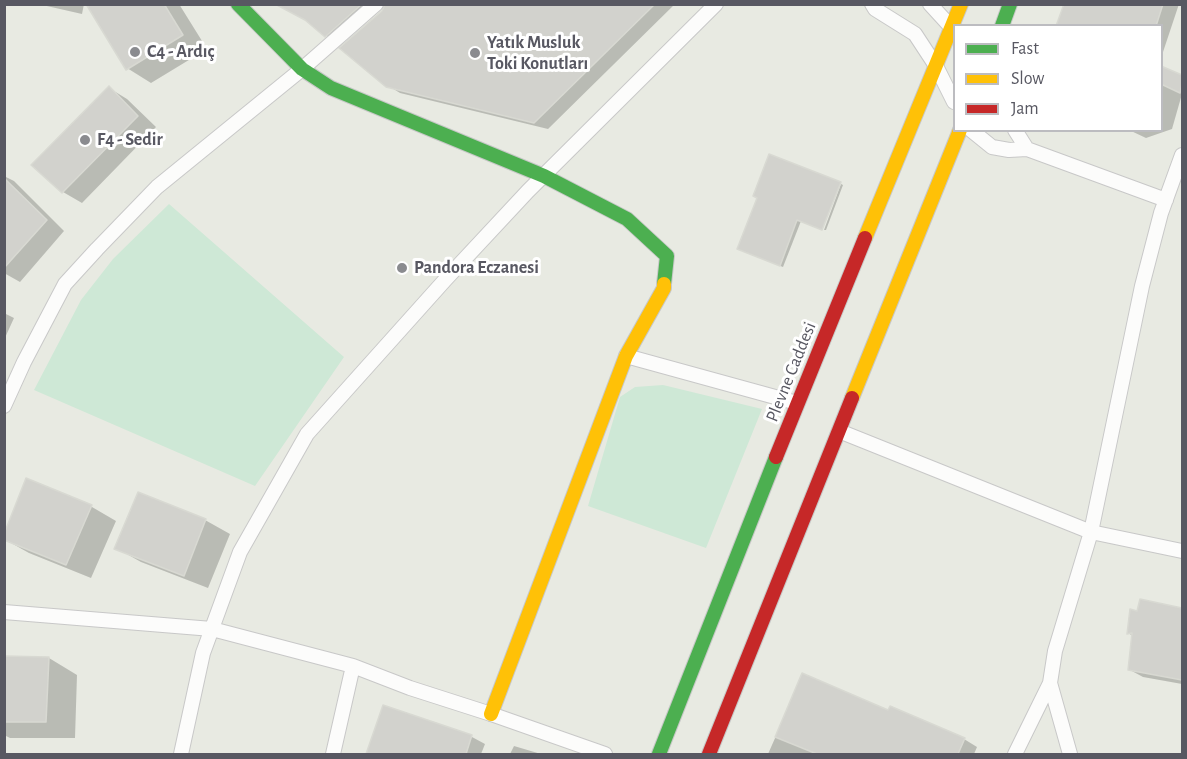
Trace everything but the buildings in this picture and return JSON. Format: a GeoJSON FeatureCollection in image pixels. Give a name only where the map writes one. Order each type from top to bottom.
{"type":"FeatureCollection","features":[{"type":"Feature","properties":{"kind":"main road"},"geometry":{"type":"LineString","coordinates":[[238,4],[302,69],[331,88],[544,176],[627,219],[668,256],[664,288],[626,356],[491,714]]}},
{"type":"Feature","properties":{"kind":"main road","name":"Plevne Caddesi"},"geometry":{"type":"LineString","coordinates":[[955,24],[961,4]]}},
{"type":"Feature","properties":{"kind":"main road"},"geometry":{"type":"LineString","coordinates":[[1003,24],[1010,4]]}},
{"type":"Feature","properties":{"kind":"main road","name":"Plevne Caddesi"},"geometry":{"type":"LineString","coordinates":[[659,754],[797,403],[953,30]]}},
{"type":"Feature","properties":{"kind":"main road"},"geometry":{"type":"LineString","coordinates":[[709,754],[959,132]]}},
{"type":"Feature","properties":{"kind":"street"},"geometry":{"type":"LineString","coordinates":[[4,406],[65,284],[139,204],[302,69],[376,4]]}},
{"type":"Feature","properties":{"kind":"street"},"geometry":{"type":"LineString","coordinates":[[181,754],[203,653],[240,552],[307,434],[445,280],[544,176],[716,4]]}},
{"type":"Feature","properties":{"kind":"street"},"geometry":{"type":"LineString","coordinates":[[872,4],[875,9],[915,34],[936,66],[953,100]]}},
{"type":"Feature","properties":{"kind":"street"},"geometry":{"type":"LineString","coordinates":[[930,4],[953,30]]}},
{"type":"Feature","properties":{"kind":"street"},"geometry":{"type":"LineString","coordinates":[[974,132],[992,147],[1009,150],[1028,148],[1166,200]]}},
{"type":"Feature","properties":{"kind":"street"},"geometry":{"type":"LineString","coordinates":[[1016,132],[1028,148]]}},
{"type":"Feature","properties":{"kind":"street"},"geometry":{"type":"LineString","coordinates":[[1015,754],[1050,683],[1055,651],[1091,531],[1142,286],[1166,200],[1182,155]]}},
{"type":"Feature","properties":{"kind":"street"},"geometry":{"type":"LineString","coordinates":[[626,356],[797,403]]}},
{"type":"Feature","properties":{"kind":"street"},"geometry":{"type":"LineString","coordinates":[[839,431],[1091,531],[1182,551]]}},
{"type":"Feature","properties":{"kind":"street"},"geometry":{"type":"LineString","coordinates":[[4,612],[212,629],[353,666],[410,688],[605,754]]}},
{"type":"Feature","properties":{"kind":"street"},"geometry":{"type":"LineString","coordinates":[[333,754],[353,666]]}},
{"type":"Feature","properties":{"kind":"street"},"geometry":{"type":"LineString","coordinates":[[1050,683],[1070,754]]}},
{"type":"Feature","properties":{"kind":"green space"},"geometry":{"type":"Polygon","coordinates":[[[169,204],[344,357],[255,486],[34,390],[81,300],[113,259],[169,204]]]}},
{"type":"Feature","properties":{"kind":"green space"},"geometry":{"type":"Polygon","coordinates":[[[663,385],[762,409],[706,548],[588,506],[620,397],[635,387],[663,385]]]}},
{"type":"Feature","properties":{"kind":"traffic: fast"},"geometry":{"type":"LineString","coordinates":[[238,4],[302,69],[331,88],[544,176],[627,219],[667,256],[664,284]]}},
{"type":"Feature","properties":{"kind":"traffic: fast"},"geometry":{"type":"LineString","coordinates":[[1003,24],[1010,4]]}},
{"type":"Feature","properties":{"kind":"traffic: fast"},"geometry":{"type":"LineString","coordinates":[[659,754],[776,457]]}},
{"type":"Feature","properties":{"kind":"traffic: slow"},"geometry":{"type":"LineString","coordinates":[[865,238],[961,4]]}},
{"type":"Feature","properties":{"kind":"traffic: slow"},"geometry":{"type":"LineString","coordinates":[[852,398],[959,132]]}},
{"type":"Feature","properties":{"kind":"traffic: slow"},"geometry":{"type":"LineString","coordinates":[[491,714],[626,356],[664,288],[664,284]]}},
{"type":"Feature","properties":{"kind":"traffic: jam"},"geometry":{"type":"LineString","coordinates":[[776,457],[865,238]]}},
{"type":"Feature","properties":{"kind":"traffic: jam"},"geometry":{"type":"LineString","coordinates":[[709,754],[852,398]]}},
{"type":"Feature","properties":{"kind":"place","name":"C4 - Ardıç"},"geometry":{"type":"Point","coordinates":[135,52]}},
{"type":"Feature","properties":{"kind":"place","name":"Yatık Musluk Toki Konutları"},"geometry":{"type":"Point","coordinates":[475,53]}},
{"type":"Feature","properties":{"kind":"place","name":"F4 - Sedir"},"geometry":{"type":"Point","coordinates":[85,140]}},
{"type":"Feature","properties":{"kind":"place","name":"Pandora Eczanesi"},"geometry":{"type":"Point","coordinates":[402,268]}}]}
